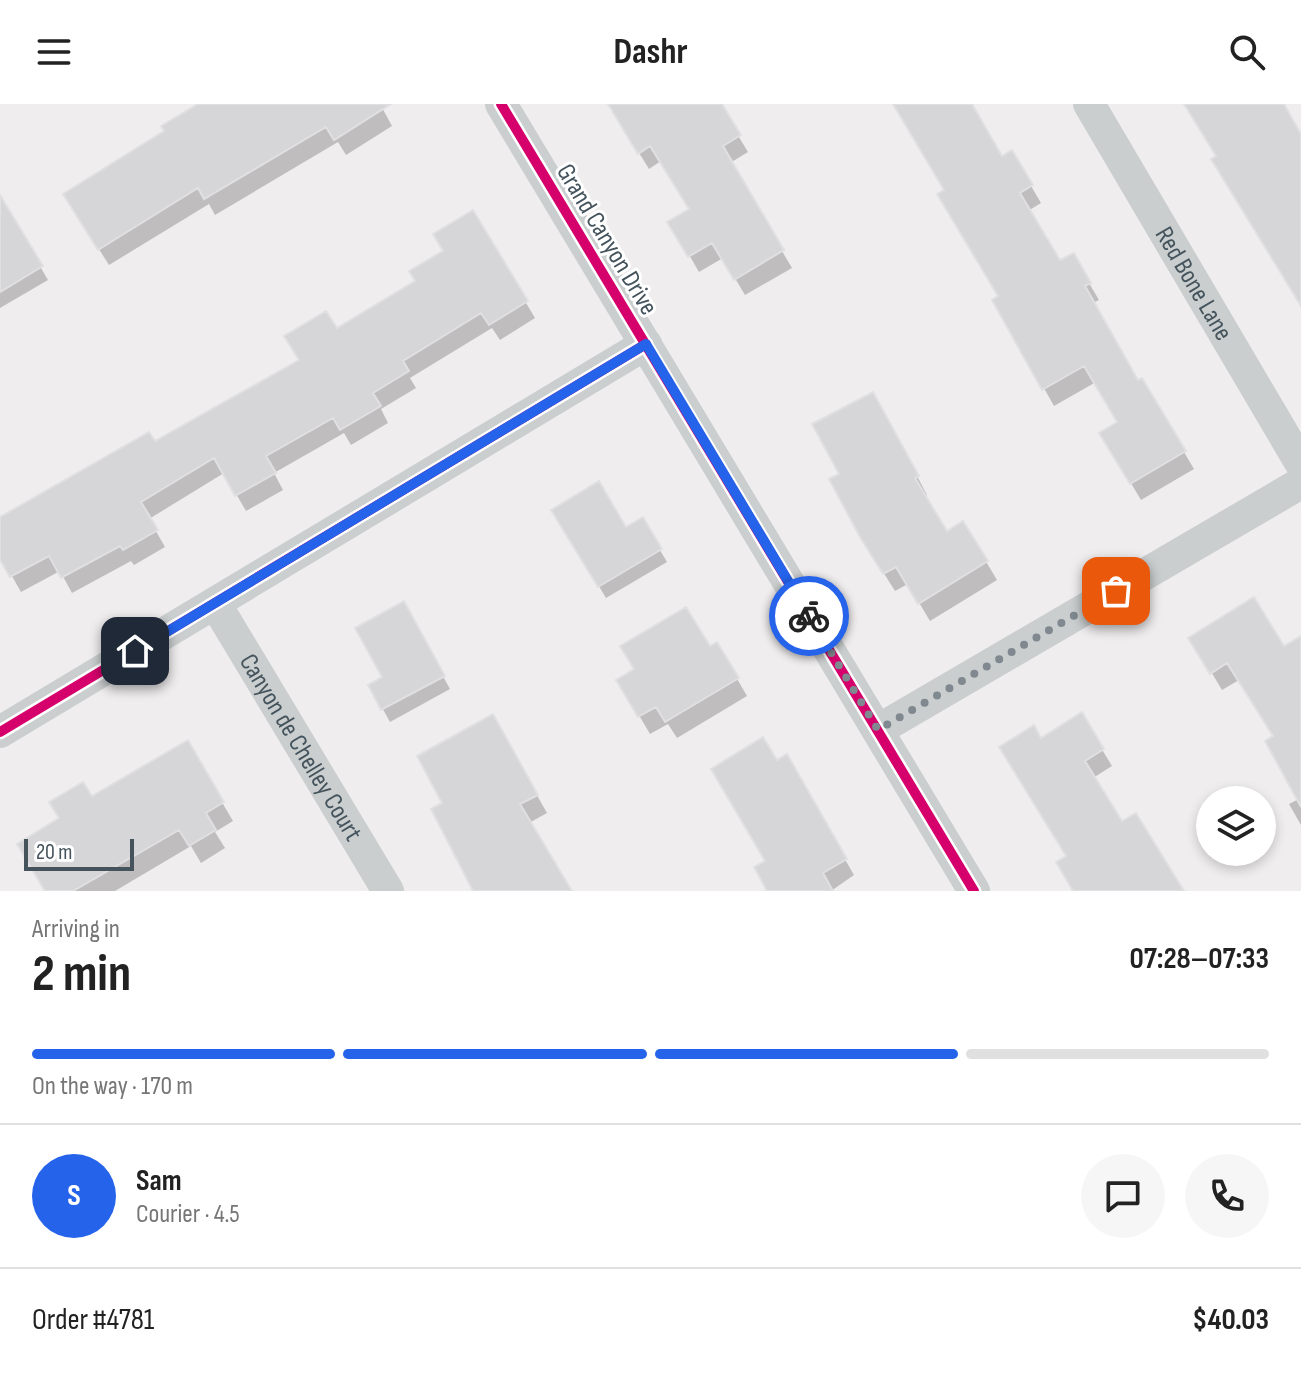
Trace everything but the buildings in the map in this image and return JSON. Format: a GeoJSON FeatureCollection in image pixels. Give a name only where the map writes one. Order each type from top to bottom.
{"type":"FeatureCollection","features":[{"type":"Feature","properties":{"kind":"street","name":"Grand Canyon Drive"},"geometry":{"type":"LineString","coordinates":[[501,104],[974,891]]}},
{"type":"Feature","properties":{"kind":"street","name":"Red Bone Lane"},"geometry":{"type":"LineString","coordinates":[[1089,104],[1301,464]]}},
{"type":"Feature","properties":{"kind":"street"},"geometry":{"type":"LineString","coordinates":[[0,732],[646,344]]}},
{"type":"Feature","properties":{"kind":"street"},"geometry":{"type":"LineString","coordinates":[[878,730],[1301,483]]}},
{"type":"Feature","properties":{"kind":"street","name":"Canyon de Chelley Court"},"geometry":{"type":"LineString","coordinates":[[215,603],[388,891]]}},
{"type":"Feature","properties":{"kind":"cycle path"},"geometry":{"type":"LineString","coordinates":[[501,104],[974,891]]}},
{"type":"Feature","properties":{"kind":"cycle path"},"geometry":{"type":"LineString","coordinates":[[0,732],[646,344]]}},
{"type":"Feature","properties":{"kind":"way so far"},"geometry":{"type":"LineString","coordinates":[[809,616],[878,730],[1116,591]]}},
{"type":"Feature","properties":{"kind":"route"},"geometry":{"type":"LineString","coordinates":[[135,651],[646,344],[809,616]]}}]}
